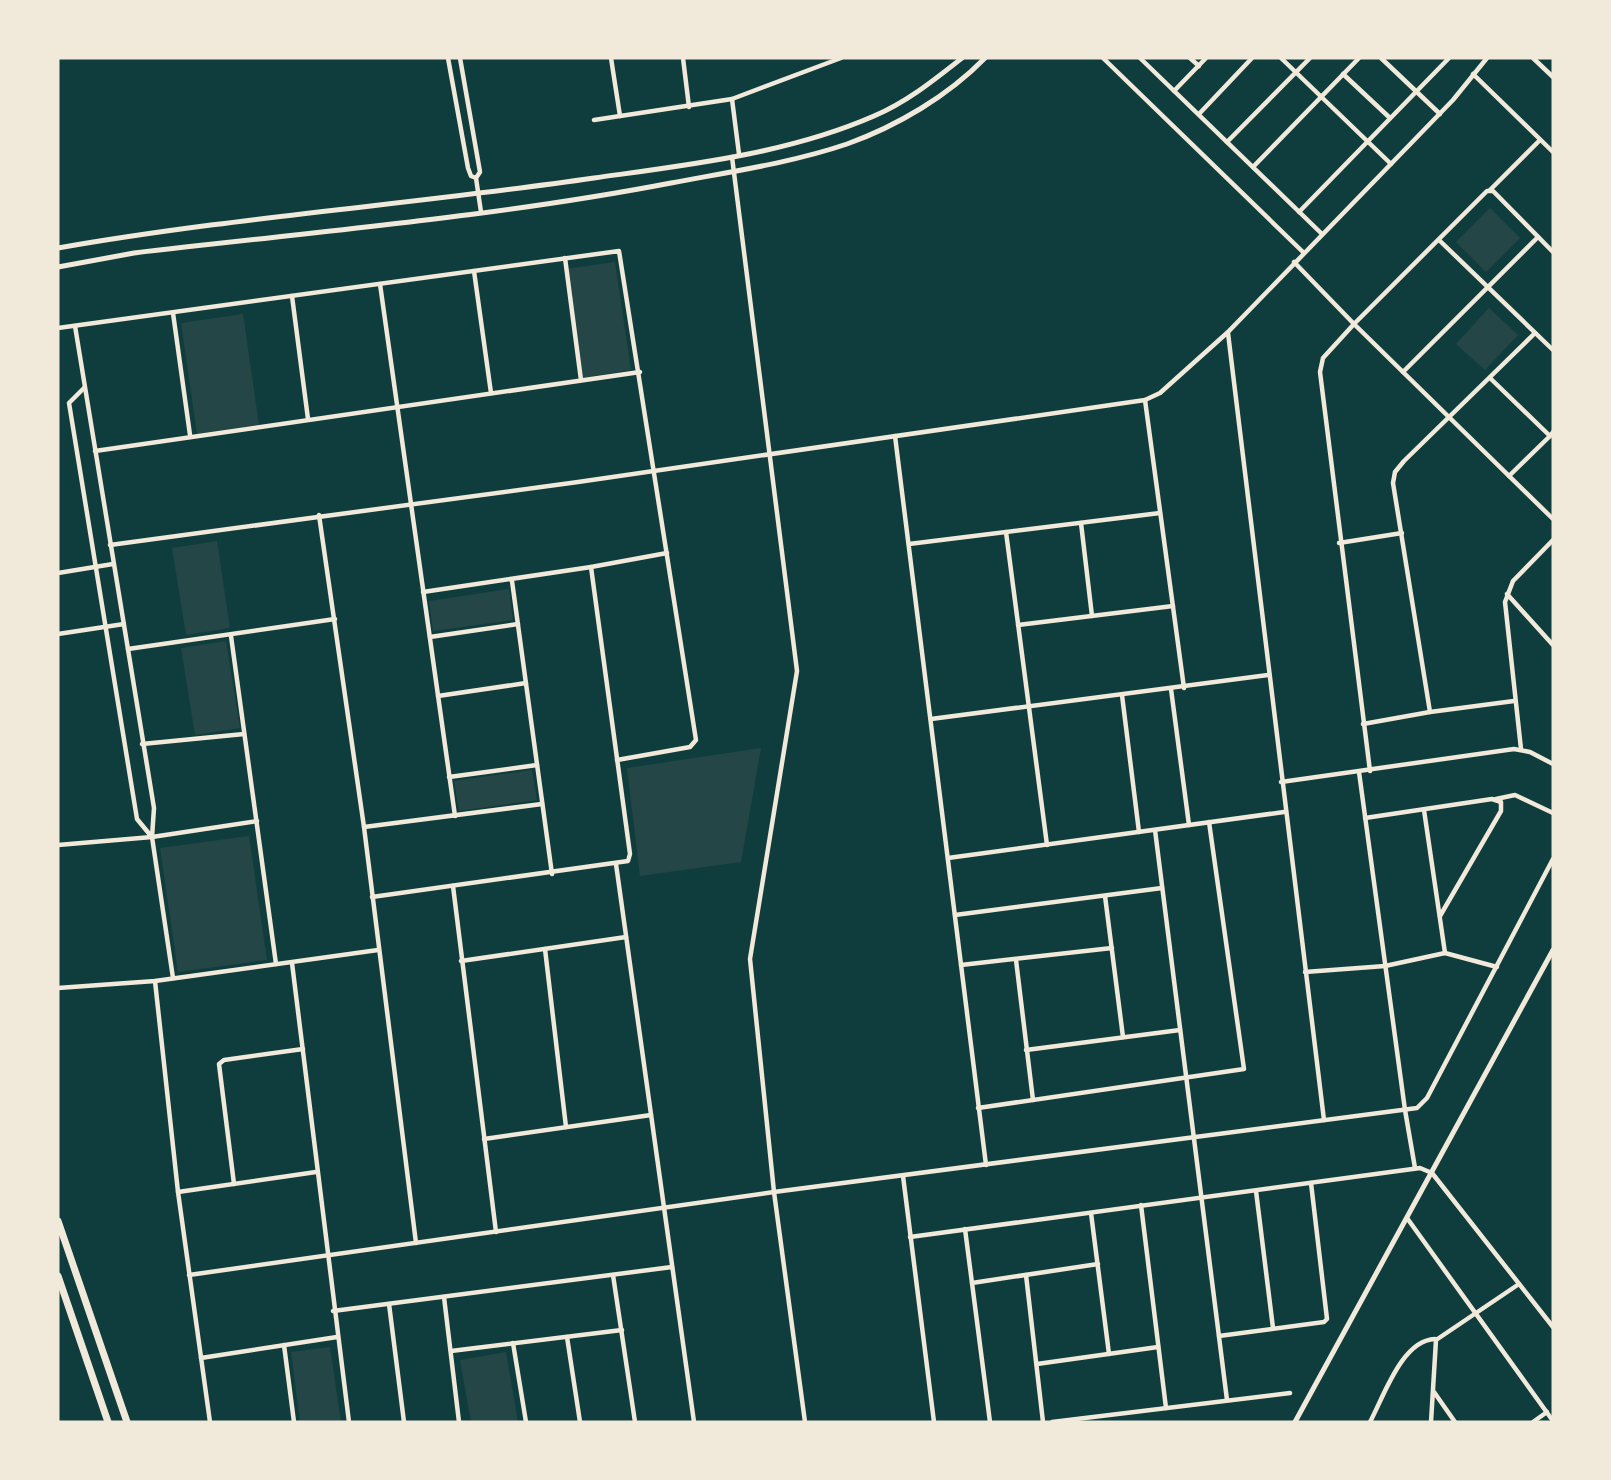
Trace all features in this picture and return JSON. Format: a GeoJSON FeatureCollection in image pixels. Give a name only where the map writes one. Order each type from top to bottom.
{"type":"FeatureCollection","features":[{"type":"Feature","properties":{"kind":"main road"},"geometry":{"type":"LineString","coordinates":[[58,1221],[127,1422]]}},
{"type":"Feature","properties":{"kind":"main road"},"geometry":{"type":"LineString","coordinates":[[58,1276],[108,1422]]}},
{"type":"Feature","properties":{"kind":"street"},"geometry":{"type":"LineString","coordinates":[[448,58],[468,168],[476,178],[481,212]]}},
{"type":"Feature","properties":{"kind":"street"},"geometry":{"type":"LineString","coordinates":[[460,58],[480,172],[476,178]]}},
{"type":"Feature","properties":{"kind":"street"},"geometry":{"type":"LineString","coordinates":[[611,58],[620,116]]}},
{"type":"Feature","properties":{"kind":"street"},"geometry":{"type":"LineString","coordinates":[[683,58],[689,107]]}},
{"type":"Feature","properties":{"kind":"street"},"geometry":{"type":"LineString","coordinates":[[594,120],[732,99],[841,58]]}},
{"type":"Feature","properties":{"kind":"street"},"geometry":{"type":"LineString","coordinates":[[58,248],[174,229],[478,195],[732,156],[820,136],[874,116],[922,89],[962,58]]}},
{"type":"Feature","properties":{"kind":"street"},"geometry":{"type":"LineString","coordinates":[[58,267],[134,253],[481,212],[621,192],[733,171],[836,147],[874,132],[946,92],[985,58]]}},
{"type":"Feature","properties":{"kind":"street"},"geometry":{"type":"LineString","coordinates":[[1103,58],[1304,253]]}},
{"type":"Feature","properties":{"kind":"street"},"geometry":{"type":"LineString","coordinates":[[1140,58],[1322,234]]}},
{"type":"Feature","properties":{"kind":"street"},"geometry":{"type":"LineString","coordinates":[[1190,58],[1199,66]]}},
{"type":"Feature","properties":{"kind":"street"},"geometry":{"type":"LineString","coordinates":[[1174,90],[1206,58]]}},
{"type":"Feature","properties":{"kind":"street"},"geometry":{"type":"LineString","coordinates":[[1199,114],[1252,58]]}},
{"type":"Feature","properties":{"kind":"street"},"geometry":{"type":"LineString","coordinates":[[1281,58],[1391,164]]}},
{"type":"Feature","properties":{"kind":"street"},"geometry":{"type":"LineString","coordinates":[[1227,142],[1310,58]]}},
{"type":"Feature","properties":{"kind":"street"},"geometry":{"type":"LineString","coordinates":[[1253,167],[1359,58]]}},
{"type":"Feature","properties":{"kind":"street"},"geometry":{"type":"LineString","coordinates":[[1381,58],[1440,114]]}},
{"type":"Feature","properties":{"kind":"street"},"geometry":{"type":"LineString","coordinates":[[1299,212],[1449,58]]}},
{"type":"Feature","properties":{"kind":"street"},"geometry":{"type":"LineString","coordinates":[[110,545],[1144,400],[1160,393],[1228,332],[1440,114],[1487,58]]}},
{"type":"Feature","properties":{"kind":"street"},"geometry":{"type":"LineString","coordinates":[[1533,58],[1553,77]]}},
{"type":"Feature","properties":{"kind":"street"},"geometry":{"type":"LineString","coordinates":[[1343,74],[1390,118]]}},
{"type":"Feature","properties":{"kind":"street"},"geometry":{"type":"LineString","coordinates":[[1473,74],[1553,152]]}},
{"type":"Feature","properties":{"kind":"street"},"geometry":{"type":"LineString","coordinates":[[732,99],[739,154]]}},
{"type":"Feature","properties":{"kind":"street"},"geometry":{"type":"LineString","coordinates":[[1370,771],[1339,543],[1320,367],[1323,358],[1354,324],[1483,193],[1490,190],[1540,140]]}},
{"type":"Feature","properties":{"kind":"street"},"geometry":{"type":"LineString","coordinates":[[732,156],[768,453],[786,567],[797,671],[750,959],[754,1020],[774,1192],[805,1422]]}},
{"type":"Feature","properties":{"kind":"street"},"geometry":{"type":"LineString","coordinates":[[1490,190],[1553,251]]}},
{"type":"Feature","properties":{"kind":"street"},"geometry":{"type":"LineString","coordinates":[[1403,372],[1538,237]]}},
{"type":"Feature","properties":{"kind":"street"},"geometry":{"type":"LineString","coordinates":[[1439,240],[1553,350]]}},
{"type":"Feature","properties":{"kind":"street"},"geometry":{"type":"LineString","coordinates":[[58,328],[619,251],[640,372],[695,744],[617,760]]}},
{"type":"Feature","properties":{"kind":"street"},"geometry":{"type":"LineString","coordinates":[[565,258],[581,380]]}},
{"type":"Feature","properties":{"kind":"street"},"geometry":{"type":"LineString","coordinates":[[1294,262],[1553,519]]}},
{"type":"Feature","properties":{"kind":"street"},"geometry":{"type":"LineString","coordinates":[[474,271],[491,393]]}},
{"type":"Feature","properties":{"kind":"street"},"geometry":{"type":"LineString","coordinates":[[380,284],[455,816]]}},
{"type":"Feature","properties":{"kind":"street"},"geometry":{"type":"LineString","coordinates":[[292,296],[308,419]]}},
{"type":"Feature","properties":{"kind":"street"},"geometry":{"type":"LineString","coordinates":[[173,313],[190,435]]}},
{"type":"Feature","properties":{"kind":"street"},"geometry":{"type":"LineString","coordinates":[[75,326],[84,388],[90,402],[95,451],[154,808],[152,837],[173,978]]}},
{"type":"Feature","properties":{"kind":"street"},"geometry":{"type":"LineString","coordinates":[[1228,332],[1284,812],[1324,1121]]}},
{"type":"Feature","properties":{"kind":"street"},"geometry":{"type":"LineString","coordinates":[[1430,712],[1393,489],[1395,472],[1535,333]]}},
{"type":"Feature","properties":{"kind":"street"},"geometry":{"type":"LineString","coordinates":[[95,451],[190,435],[640,372]]}},
{"type":"Feature","properties":{"kind":"street"},"geometry":{"type":"LineString","coordinates":[[1491,379],[1552,434],[1509,476]]}},
{"type":"Feature","properties":{"kind":"street"},"geometry":{"type":"LineString","coordinates":[[84,388],[69,403],[137,819],[152,837]]}},
{"type":"Feature","properties":{"kind":"street"},"geometry":{"type":"LineString","coordinates":[[1144,400],[1184,688]]}},
{"type":"Feature","properties":{"kind":"street"},"geometry":{"type":"LineString","coordinates":[[895,436],[986,1165]]}},
{"type":"Feature","properties":{"kind":"street"},"geometry":{"type":"LineString","coordinates":[[909,544],[1160,513]]}},
{"type":"Feature","properties":{"kind":"street"},"geometry":{"type":"LineString","coordinates":[[319,515],[363,827],[416,1243]]}},
{"type":"Feature","properties":{"kind":"street"},"geometry":{"type":"LineString","coordinates":[[1081,523],[1092,616]]}},
{"type":"Feature","properties":{"kind":"street"},"geometry":{"type":"LineString","coordinates":[[1006,532],[1046,845]]}},
{"type":"Feature","properties":{"kind":"street"},"geometry":{"type":"LineString","coordinates":[[1339,543],[1402,533]]}},
{"type":"Feature","properties":{"kind":"street"},"geometry":{"type":"LineString","coordinates":[[1521,749],[1514,701],[1507,593],[1513,581],[1553,540]]}},
{"type":"Feature","properties":{"kind":"street"},"geometry":{"type":"LineString","coordinates":[[423,592],[512,581],[667,553]]}},
{"type":"Feature","properties":{"kind":"street"},"geometry":{"type":"LineString","coordinates":[[58,573],[113,564]]}},
{"type":"Feature","properties":{"kind":"street"},"geometry":{"type":"LineString","coordinates":[[372,897],[552,874],[628,861],[630,854],[591,567]]}},
{"type":"Feature","properties":{"kind":"street"},"geometry":{"type":"LineString","coordinates":[[512,581],[552,874]]}},
{"type":"Feature","properties":{"kind":"street"},"geometry":{"type":"LineString","coordinates":[[1507,593],[1553,645]]}},
{"type":"Feature","properties":{"kind":"street"},"geometry":{"type":"LineString","coordinates":[[1018,625],[1173,606]]}},
{"type":"Feature","properties":{"kind":"street"},"geometry":{"type":"LineString","coordinates":[[128,649],[335,620]]}},
{"type":"Feature","properties":{"kind":"street"},"geometry":{"type":"LineString","coordinates":[[58,634],[124,624]]}},
{"type":"Feature","properties":{"kind":"street"},"geometry":{"type":"LineString","coordinates":[[429,637],[518,624]]}},
{"type":"Feature","properties":{"kind":"street"},"geometry":{"type":"LineString","coordinates":[[230,636],[276,964]]}},
{"type":"Feature","properties":{"kind":"street"},"geometry":{"type":"LineString","coordinates":[[931,719],[1268,676]]}},
{"type":"Feature","properties":{"kind":"street"},"geometry":{"type":"LineString","coordinates":[[438,696],[526,683]]}},
{"type":"Feature","properties":{"kind":"street"},"geometry":{"type":"LineString","coordinates":[[1171,689],[1189,825]]}},
{"type":"Feature","properties":{"kind":"street"},"geometry":{"type":"LineString","coordinates":[[1122,695],[1139,832]]}},
{"type":"Feature","properties":{"kind":"street"},"geometry":{"type":"LineString","coordinates":[[1363,724],[1514,701]]}},
{"type":"Feature","properties":{"kind":"street"},"geometry":{"type":"LineString","coordinates":[[142,744],[244,734]]}},
{"type":"Feature","properties":{"kind":"street"},"geometry":{"type":"LineString","coordinates":[[1281,782],[1521,749],[1553,764]]}},
{"type":"Feature","properties":{"kind":"street"},"geometry":{"type":"LineString","coordinates":[[449,777],[537,765]]}},
{"type":"Feature","properties":{"kind":"street"},"geometry":{"type":"LineString","coordinates":[[1359,772],[1415,1168]]}},
{"type":"Feature","properties":{"kind":"street"},"geometry":{"type":"LineString","coordinates":[[1365,818],[1516,795],[1553,813]]}},
{"type":"Feature","properties":{"kind":"street"},"geometry":{"type":"LineString","coordinates":[[1440,917],[1501,811],[1501,802],[1496,799]]}},
{"type":"Feature","properties":{"kind":"street"},"geometry":{"type":"LineString","coordinates":[[363,827],[542,804]]}},
{"type":"Feature","properties":{"kind":"street"},"geometry":{"type":"LineString","coordinates":[[1424,810],[1445,953]]}},
{"type":"Feature","properties":{"kind":"street"},"geometry":{"type":"LineString","coordinates":[[948,858],[1284,812]]}},
{"type":"Feature","properties":{"kind":"street"},"geometry":{"type":"LineString","coordinates":[[58,845],[152,837],[257,821]]}},
{"type":"Feature","properties":{"kind":"street"},"geometry":{"type":"LineString","coordinates":[[978,1108],[1186,1080],[1239,1071],[1245,1064],[1209,822]]}},
{"type":"Feature","properties":{"kind":"street"},"geometry":{"type":"LineString","coordinates":[[1155,830],[1227,1401]]}},
{"type":"Feature","properties":{"kind":"street"},"geometry":{"type":"LineString","coordinates":[[190,1275],[774,1192],[1417,1108],[1427,1098],[1553,859]]}},
{"type":"Feature","properties":{"kind":"street"},"geometry":{"type":"LineString","coordinates":[[616,864],[694,1422]]}},
{"type":"Feature","properties":{"kind":"street"},"geometry":{"type":"LineString","coordinates":[[453,886],[496,1232]]}},
{"type":"Feature","properties":{"kind":"street"},"geometry":{"type":"LineString","coordinates":[[955,915],[1162,888]]}},
{"type":"Feature","properties":{"kind":"street"},"geometry":{"type":"LineString","coordinates":[[1105,896],[1123,1037]]}},
{"type":"Feature","properties":{"kind":"street"},"geometry":{"type":"LineString","coordinates":[[461,961],[626,937]]}},
{"type":"Feature","properties":{"kind":"street"},"geometry":{"type":"LineString","coordinates":[[961,965],[1112,948]]}},
{"type":"Feature","properties":{"kind":"street"},"geometry":{"type":"LineString","coordinates":[[545,949],[566,1127]]}},
{"type":"Feature","properties":{"kind":"street"},"geometry":{"type":"LineString","coordinates":[[58,988],[155,981],[378,950]]}},
{"type":"Feature","properties":{"kind":"street"},"geometry":{"type":"LineString","coordinates":[[1295,1422],[1553,950]]}},
{"type":"Feature","properties":{"kind":"street"},"geometry":{"type":"LineString","coordinates":[[1305,972],[1385,966],[1445,953],[1497,967]]}},
{"type":"Feature","properties":{"kind":"street"},"geometry":{"type":"LineString","coordinates":[[1016,960],[1033,1100]]}},
{"type":"Feature","properties":{"kind":"street"},"geometry":{"type":"LineString","coordinates":[[292,962],[326,1256],[349,1422]]}},
{"type":"Feature","properties":{"kind":"street"},"geometry":{"type":"LineString","coordinates":[[155,981],[178,1192],[210,1422]]}},
{"type":"Feature","properties":{"kind":"street"},"geometry":{"type":"LineString","coordinates":[[1026,1050],[1180,1030]]}},
{"type":"Feature","properties":{"kind":"street"},"geometry":{"type":"LineString","coordinates":[[234,1184],[219,1064],[224,1060],[303,1049]]}},
{"type":"Feature","properties":{"kind":"street"},"geometry":{"type":"LineString","coordinates":[[484,1139],[651,1115]]}},
{"type":"Feature","properties":{"kind":"street"},"geometry":{"type":"LineString","coordinates":[[910,1237],[1415,1168],[1432,1173],[1553,1327]]}},
{"type":"Feature","properties":{"kind":"street"},"geometry":{"type":"LineString","coordinates":[[178,1192],[316,1172]]}},
{"type":"Feature","properties":{"kind":"street"},"geometry":{"type":"LineString","coordinates":[[903,1176],[934,1422]]}},
{"type":"Feature","properties":{"kind":"street"},"geometry":{"type":"LineString","coordinates":[[1219,1336],[1324,1322],[1327,1319],[1311,1183]]}},
{"type":"Feature","properties":{"kind":"street"},"geometry":{"type":"LineString","coordinates":[[1256,1191],[1273,1328]]}},
{"type":"Feature","properties":{"kind":"street"},"geometry":{"type":"LineString","coordinates":[[1142,1205],[1166,1408]]}},
{"type":"Feature","properties":{"kind":"street"},"geometry":{"type":"LineString","coordinates":[[1091,1212],[1110,1354]]}},
{"type":"Feature","properties":{"kind":"street"},"geometry":{"type":"LineString","coordinates":[[1406,1217],[1553,1421]]}},
{"type":"Feature","properties":{"kind":"street"},"geometry":{"type":"LineString","coordinates":[[965,1229],[990,1422]]}},
{"type":"Feature","properties":{"kind":"street"},"geometry":{"type":"LineString","coordinates":[[972,1283],[1098,1264]]}},
{"type":"Feature","properties":{"kind":"street"},"geometry":{"type":"LineString","coordinates":[[334,1311],[672,1267]]}},
{"type":"Feature","properties":{"kind":"street"},"geometry":{"type":"LineString","coordinates":[[613,1275],[635,1422]]}},
{"type":"Feature","properties":{"kind":"street"},"geometry":{"type":"LineString","coordinates":[[1026,1275],[1043,1422]]}},
{"type":"Feature","properties":{"kind":"street"},"geometry":{"type":"LineString","coordinates":[[1370,1422],[1408,1352],[1422,1341],[1436,1339],[1519,1284]]}},
{"type":"Feature","properties":{"kind":"street"},"geometry":{"type":"LineString","coordinates":[[444,1297],[459,1422]]}},
{"type":"Feature","properties":{"kind":"street"},"geometry":{"type":"LineString","coordinates":[[389,1304],[404,1422]]}},
{"type":"Feature","properties":{"kind":"street"},"geometry":{"type":"LineString","coordinates":[[451,1351],[622,1330]]}},
{"type":"Feature","properties":{"kind":"street"},"geometry":{"type":"LineString","coordinates":[[201,1358],[337,1337]]}},
{"type":"Feature","properties":{"kind":"street"},"geometry":{"type":"LineString","coordinates":[[568,1337],[580,1422]]}},
{"type":"Feature","properties":{"kind":"street"},"geometry":{"type":"LineString","coordinates":[[1431,1422],[1436,1339]]}},
{"type":"Feature","properties":{"kind":"street"},"geometry":{"type":"LineString","coordinates":[[513,1343],[526,1422]]}},
{"type":"Feature","properties":{"kind":"street"},"geometry":{"type":"LineString","coordinates":[[284,1345],[294,1422]]}},
{"type":"Feature","properties":{"kind":"street"},"geometry":{"type":"LineString","coordinates":[[1037,1364],[1158,1348]]}},
{"type":"Feature","properties":{"kind":"street"},"geometry":{"type":"LineString","coordinates":[[1433,1391],[1455,1422]]}},
{"type":"Feature","properties":{"kind":"street"},"geometry":{"type":"LineString","coordinates":[[1052,1422],[1290,1393]]}},
{"type":"Feature","properties":{"kind":"street"},"geometry":{"type":"LineString","coordinates":[[1532,1422],[1547,1412]]}},
{"type":"Feature","properties":{"kind":"shaded area"},"geometry":{"type":"Polygon","coordinates":[[[1490,208],[1520,238],[1486,272],[1456,242],[1490,208]]]}},
{"type":"Feature","properties":{"kind":"shaded area"},"geometry":{"type":"Polygon","coordinates":[[[615,262],[631,370],[581,378],[565,269],[615,262]]]}},
{"type":"Feature","properties":{"kind":"shaded area"},"geometry":{"type":"Polygon","coordinates":[[[1489,308],[1518,335],[1485,370],[1456,344],[1489,308]]]}},
{"type":"Feature","properties":{"kind":"shaded area"},"geometry":{"type":"Polygon","coordinates":[[[243,314],[259,425],[197,434],[181,323],[243,314]]]}},
{"type":"Feature","properties":{"kind":"shaded area"},"geometry":{"type":"Polygon","coordinates":[[[217,541],[230,628],[186,635],[172,548],[217,541]]]}},
{"type":"Feature","properties":{"kind":"shaded area"},"geometry":{"type":"Polygon","coordinates":[[[509,589],[513,620],[433,631],[429,601],[509,589]]]}},
{"type":"Feature","properties":{"kind":"shaded area"},"geometry":{"type":"Polygon","coordinates":[[[226,641],[240,728],[195,735],[181,648],[226,641]]]}},
{"type":"Feature","properties":{"kind":"shaded area"},"geometry":{"type":"Polygon","coordinates":[[[761,748],[741,862],[640,876],[627,768],[761,748]]]}},
{"type":"Feature","properties":{"kind":"shaded area"},"geometry":{"type":"Polygon","coordinates":[[[532,770],[537,800],[459,811],[454,781],[532,770]]]}},
{"type":"Feature","properties":{"kind":"shaded area"},"geometry":{"type":"Polygon","coordinates":[[[249,836],[267,960],[178,972],[160,848],[249,836]]]}},
{"type":"Feature","properties":{"kind":"shaded area"},"geometry":{"type":"Polygon","coordinates":[[[330,1347],[341,1422],[300,1422],[291,1352],[330,1347]]]}},
{"type":"Feature","properties":{"kind":"shaded area"},"geometry":{"type":"Polygon","coordinates":[[[506,1352],[518,1422],[471,1422],[460,1360],[506,1352]]]}}]}
